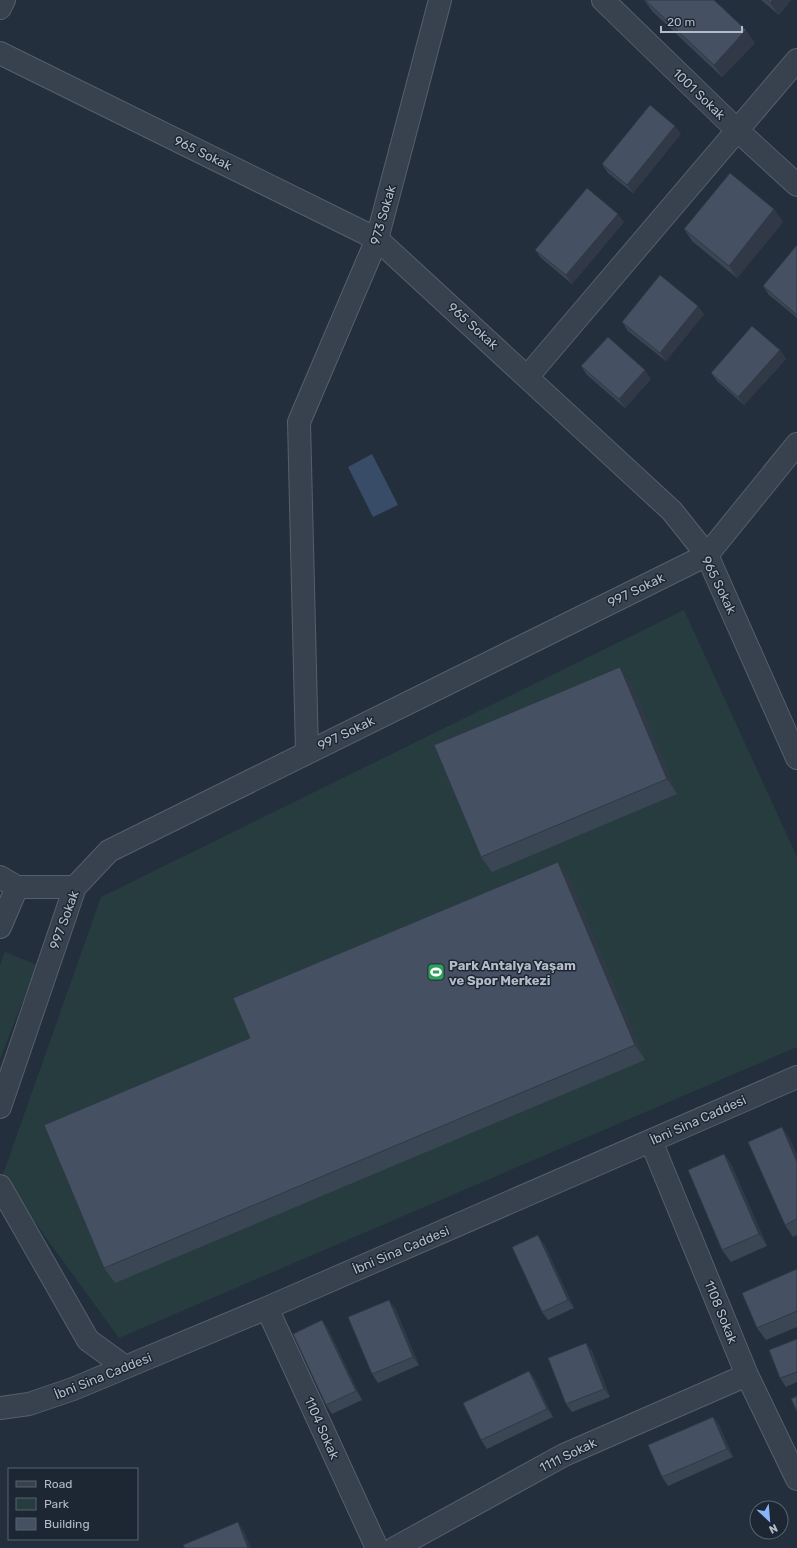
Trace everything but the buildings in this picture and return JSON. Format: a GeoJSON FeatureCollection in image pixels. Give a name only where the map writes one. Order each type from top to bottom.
{"type":"FeatureCollection","features":[{"type":"Feature","properties":{"kind":"street"},"geometry":{"type":"LineString","coordinates":[[0,8],[4,0]]}},
{"type":"Feature","properties":{"kind":"street","name":"973 Sokak"},"geometry":{"type":"LineString","coordinates":[[307,752],[299,422],[378,239],[440,0]]}},
{"type":"Feature","properties":{"kind":"street","name":"1001 Sokak"},"geometry":{"type":"LineString","coordinates":[[603,0],[737,130],[797,185]]}},
{"type":"Feature","properties":{"kind":"street","name":"965 Sokak"},"geometry":{"type":"LineString","coordinates":[[0,53],[378,239],[528,376],[672,511],[707,555],[797,758]]}},
{"type":"Feature","properties":{"kind":"street"},"geometry":{"type":"LineString","coordinates":[[528,376],[797,60]]}},
{"type":"Feature","properties":{"kind":"street","name":"997 Sokak"},"geometry":{"type":"LineString","coordinates":[[0,1107],[75,887],[109,851],[707,555],[797,444]]}},
{"type":"Feature","properties":{"kind":"street"},"geometry":{"type":"LineString","coordinates":[[0,927],[8,882],[75,887]]}},
{"type":"Feature","properties":{"kind":"street","name":"İbni Sina Caddesi"},"geometry":{"type":"LineString","coordinates":[[0,1408],[29,1404],[73,1389],[267,1308],[797,1077]]}},
{"type":"Feature","properties":{"kind":"street","name":"1108 Sokak"},"geometry":{"type":"LineString","coordinates":[[651,1141],[747,1375],[797,1479]]}},
{"type":"Feature","properties":{"kind":"street"},"geometry":{"type":"LineString","coordinates":[[0,1186],[88,1340],[125,1367]]}},
{"type":"Feature","properties":{"kind":"street","name":"1104 Sokak"},"geometry":{"type":"LineString","coordinates":[[267,1308],[377,1548]]}},
{"type":"Feature","properties":{"kind":"street","name":"1111 Sokak"},"geometry":{"type":"LineString","coordinates":[[395,1548],[564,1455],[747,1375]]}},
{"type":"Feature","properties":{"kind":"green space","name":"Park Antalya Yaşam ve Spor Merkezi"},"geometry":{"type":"Polygon","coordinates":[[[684,610],[797,857],[797,1047],[119,1338],[2,1177],[101,897],[684,610]]]}},
{"type":"Feature","properties":{"kind":"green space"},"geometry":{"type":"Polygon","coordinates":[[[5,952],[37,965],[0,1059],[0,965],[5,952]]]}},
{"type":"Feature","properties":{"kind":"water"},"geometry":{"type":"Polygon","coordinates":[[[372,454],[398,505],[373,517],[348,467],[372,454]]]}},
{"type":"Feature","properties":{"kind":"place","name":"Park Antalya Yaşam ve Spor Merkezi"},"geometry":{"type":"Point","coordinates":[436,972]}}]}
